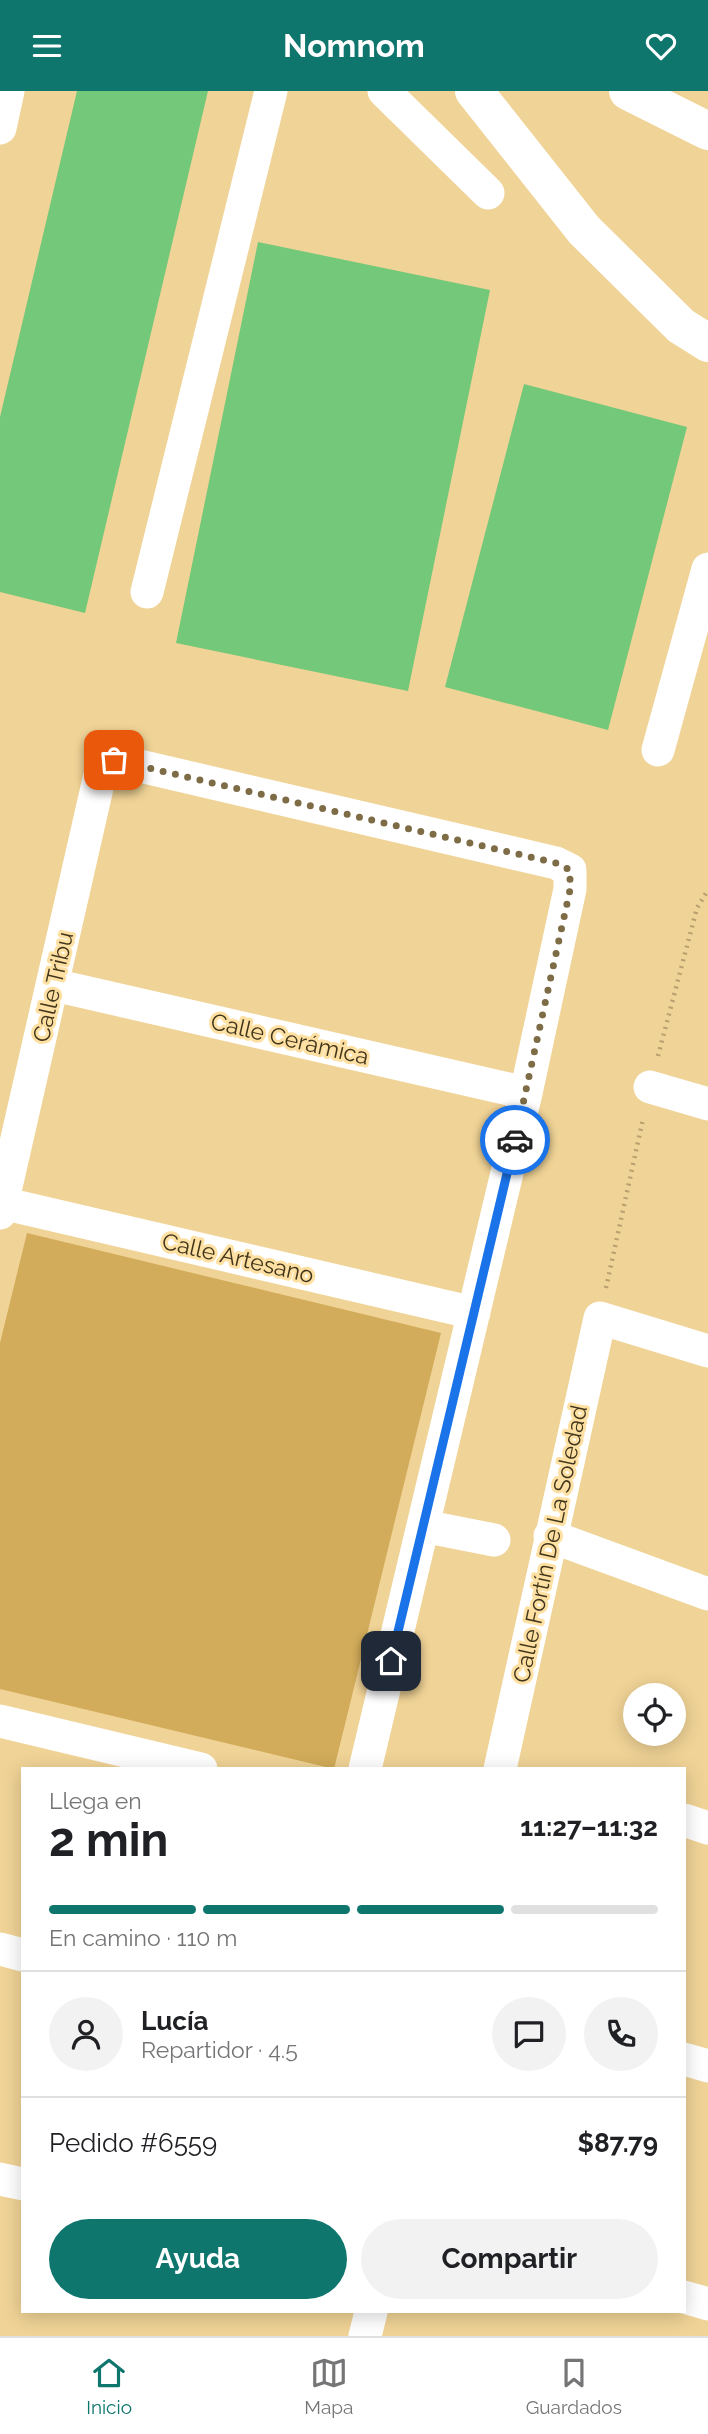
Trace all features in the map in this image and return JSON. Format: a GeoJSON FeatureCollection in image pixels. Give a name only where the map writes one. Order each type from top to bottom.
{"type":"FeatureCollection","features":[{"type":"Feature","properties":{"kind":"main road"},"geometry":{"type":"LineString","coordinates":[[474,91],[584,230],[681,325],[708,343]]}},
{"type":"Feature","properties":{"kind":"main road"},"geometry":{"type":"LineString","coordinates":[[628,91],[708,131]]}},
{"type":"Feature","properties":{"kind":"street"},"geometry":{"type":"LineString","coordinates":[[0,128],[8,91]]}},
{"type":"Feature","properties":{"kind":"street"},"geometry":{"type":"LineString","coordinates":[[147,592],[271,91]]}},
{"type":"Feature","properties":{"kind":"street"},"geometry":{"type":"LineString","coordinates":[[384,91],[488,193]]}},
{"type":"Feature","properties":{"kind":"street"},"geometry":{"type":"LineString","coordinates":[[658,750],[708,569]]}},
{"type":"Feature","properties":{"kind":"street","name":"Calle Tribu"},"geometry":{"type":"LineString","coordinates":[[1,1208],[99,779],[109,763],[121,760],[562,864],[570,870],[570,890],[527,1093]]}},
{"type":"Feature","properties":{"kind":"street","name":"Calle Cerámica"},"geometry":{"type":"LineString","coordinates":[[54,985],[527,1093]]}},
{"type":"Feature","properties":{"kind":"street"},"geometry":{"type":"LineString","coordinates":[[650,1087],[708,1104]]}},
{"type":"Feature","properties":{"kind":"street"},"geometry":{"type":"LineString","coordinates":[[365,1767],[527,1093]]}},
{"type":"Feature","properties":{"kind":"street","name":"Calle Artesano"},"geometry":{"type":"LineString","coordinates":[[1,1208],[474,1313]]}},
{"type":"Feature","properties":{"kind":"street","name":"Calle Fortín De La Soledad"},"geometry":{"type":"LineString","coordinates":[[509,1767],[550,1536],[600,1318],[708,1351]]}},
{"type":"Feature","properties":{"kind":"street"},"geometry":{"type":"LineString","coordinates":[[423,1526],[495,1539]]}},
{"type":"Feature","properties":{"kind":"street"},"geometry":{"type":"LineString","coordinates":[[550,1536],[708,1594]]}},
{"type":"Feature","properties":{"kind":"street"},"geometry":{"type":"LineString","coordinates":[[0,1721],[193,1767]]}},
{"type":"Feature","properties":{"kind":"street"},"geometry":{"type":"LineString","coordinates":[[686,1822],[708,1828]]}},
{"type":"Feature","properties":{"kind":"street"},"geometry":{"type":"LineString","coordinates":[[0,1949],[21,1954]]}},
{"type":"Feature","properties":{"kind":"street"},"geometry":{"type":"LineString","coordinates":[[686,2060],[708,2066]]}},
{"type":"Feature","properties":{"kind":"street"},"geometry":{"type":"LineString","coordinates":[[0,2179],[21,2184]]}},
{"type":"Feature","properties":{"kind":"street"},"geometry":{"type":"LineString","coordinates":[[686,2298],[708,2304]]}},
{"type":"Feature","properties":{"kind":"street"},"geometry":{"type":"LineString","coordinates":[[365,2336],[370,2313]]}},
{"type":"Feature","properties":{"kind":"shaded area"},"geometry":{"type":"Polygon","coordinates":[[[27,1233],[441,1333],[334,1767],[0,1689],[0,1343],[27,1233]]]}},
{"type":"Feature","properties":{"kind":"building"},"geometry":{"type":"Polygon","coordinates":[[[77,91],[208,91],[85,613],[0,592],[0,417],[77,91]]]}},
{"type":"Feature","properties":{"kind":"building"},"geometry":{"type":"Polygon","coordinates":[[[258,242],[490,290],[408,691],[176,643],[258,242]]]}},
{"type":"Feature","properties":{"kind":"building"},"geometry":{"type":"Polygon","coordinates":[[[524,384],[687,427],[608,730],[445,687],[524,384]]]}},
{"type":"Feature","properties":{"kind":"way so far"},"geometry":{"type":"LineString","coordinates":[[114,760],[556,863],[570,870],[572,882],[515,1140]]}},
{"type":"Feature","properties":{"kind":"route"},"geometry":{"type":"LineString","coordinates":[[391,1661],[515,1140]]}}]}
